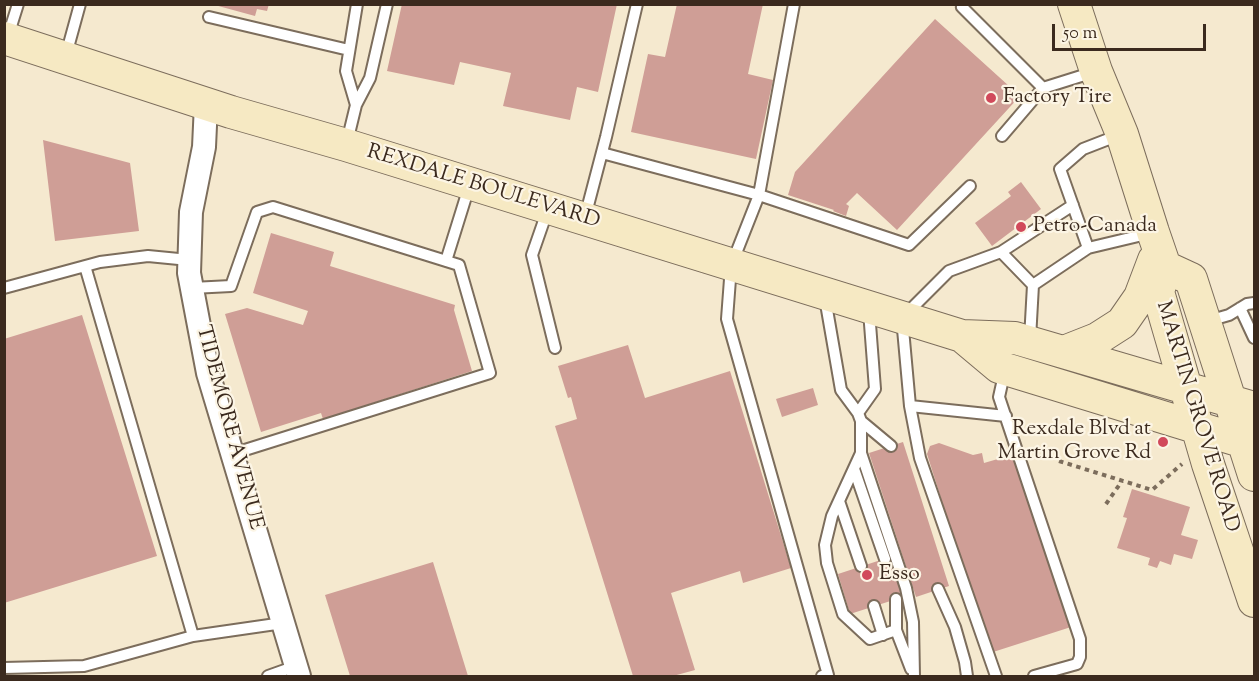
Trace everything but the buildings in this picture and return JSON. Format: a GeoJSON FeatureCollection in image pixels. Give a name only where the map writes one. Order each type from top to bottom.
{"type":"FeatureCollection","features":[{"type":"Feature","properties":{"kind":"main road"},"geometry":{"type":"LineString","coordinates":[[1064,352],[1097,339],[1122,323],[1140,297],[1159,249],[1122,134],[1096,71],[1074,4]]}},
{"type":"Feature","properties":{"kind":"main road","name":"REXDALE BOULEVARD"},"geometry":{"type":"LineString","coordinates":[[6,39],[206,104],[346,145],[962,336],[1015,338],[1242,404]]}},
{"type":"Feature","properties":{"kind":"main road","name":"MARTIN GROVE ROAD"},"geometry":{"type":"LineString","coordinates":[[1159,249],[1191,279],[1205,322],[1242,404],[1254,475]]}},
{"type":"Feature","properties":{"kind":"main road","name":"MARTIN GROVE ROAD"},"geometry":{"type":"LineString","coordinates":[[1159,249],[1158,292],[1184,387],[1254,600]]}},
{"type":"Feature","properties":{"kind":"main road","name":"REXDALE BOULEVARD"},"geometry":{"type":"LineString","coordinates":[[962,336],[999,366],[1006,369],[1249,443]]}},
{"type":"Feature","properties":{"kind":"street","name":"TIDEMORE AVENUE"},"geometry":{"type":"LineString","coordinates":[[206,104],[204,147],[191,212],[189,273],[208,373],[298,671]]}},
{"type":"Feature","properties":{"kind":"lane"},"geometry":{"type":"LineString","coordinates":[[6,39],[18,4]]}},
{"type":"Feature","properties":{"kind":"lane"},"geometry":{"type":"LineString","coordinates":[[65,58],[80,4]]}},
{"type":"Feature","properties":{"kind":"lane"},"geometry":{"type":"LineString","coordinates":[[356,105],[346,71],[357,4]]}},
{"type":"Feature","properties":{"kind":"lane"},"geometry":{"type":"LineString","coordinates":[[346,145],[356,105],[370,78],[387,4]]}},
{"type":"Feature","properties":{"kind":"lane"},"geometry":{"type":"LineString","coordinates":[[584,220],[637,4]]}},
{"type":"Feature","properties":{"kind":"lane"},"geometry":{"type":"LineString","coordinates":[[794,4],[759,195],[731,266],[727,319],[828,675],[822,676]]}},
{"type":"Feature","properties":{"kind":"lane"},"geometry":{"type":"LineString","coordinates":[[964,4],[962,7],[1043,88]]}},
{"type":"Feature","properties":{"kind":"lane"},"geometry":{"type":"LineString","coordinates":[[209,16],[349,50]]}},
{"type":"Feature","properties":{"kind":"lane"},"geometry":{"type":"LineString","coordinates":[[1002,136],[1043,88],[1096,71]]}},
{"type":"Feature","properties":{"kind":"lane"},"geometry":{"type":"LineString","coordinates":[[1088,248],[1060,169],[1083,149],[1122,134]]}},
{"type":"Feature","properties":{"kind":"lane"},"geometry":{"type":"LineString","coordinates":[[602,153],[759,195],[909,245],[970,186]]}},
{"type":"Feature","properties":{"kind":"lane"},"geometry":{"type":"LineString","coordinates":[[446,261],[469,184]]}},
{"type":"Feature","properties":{"kind":"lane"},"geometry":{"type":"LineString","coordinates":[[996,676],[920,458],[910,406],[902,318],[949,271],[1001,252],[1073,205]]}},
{"type":"Feature","properties":{"kind":"lane"},"geometry":{"type":"LineString","coordinates":[[192,288],[231,286],[258,212],[273,207],[459,265],[490,373],[232,454]]}},
{"type":"Feature","properties":{"kind":"lane"},"geometry":{"type":"LineString","coordinates":[[548,209],[532,255],[555,348]]}},
{"type":"Feature","properties":{"kind":"lane"},"geometry":{"type":"LineString","coordinates":[[1034,285],[1088,248],[1159,249]]}},
{"type":"Feature","properties":{"kind":"lane"},"geometry":{"type":"LineString","coordinates":[[1001,252],[1034,285],[1030,342]]}},
{"type":"Feature","properties":{"kind":"lane"},"geometry":{"type":"LineString","coordinates":[[4,288],[85,266],[148,256],[189,260]]}},
{"type":"Feature","properties":{"kind":"lane"},"geometry":{"type":"LineString","coordinates":[[85,266],[193,636]]}},
{"type":"Feature","properties":{"kind":"lane"},"geometry":{"type":"LineString","coordinates":[[825,295],[841,390],[860,417],[891,446]]}},
{"type":"Feature","properties":{"kind":"lane"},"geometry":{"type":"LineString","coordinates":[[1205,322],[1229,315],[1254,303]]}},
{"type":"Feature","properties":{"kind":"lane"},"geometry":{"type":"LineString","coordinates":[[869,308],[875,389],[860,417],[861,453],[906,588],[913,622],[914,676]]}},
{"type":"Feature","properties":{"kind":"lane"},"geometry":{"type":"LineString","coordinates":[[1240,308],[1254,338]]}},
{"type":"Feature","properties":{"kind":"lane"},"geometry":{"type":"LineString","coordinates":[[1006,369],[999,397],[1080,639],[1080,657],[1077,664],[1034,676]]}},
{"type":"Feature","properties":{"kind":"lane"},"geometry":{"type":"LineString","coordinates":[[910,406],[1006,416]]}},
{"type":"Feature","properties":{"kind":"lane"},"geometry":{"type":"LineString","coordinates":[[861,453],[832,516],[825,545],[827,563],[843,614],[870,639],[896,630]]}},
{"type":"Feature","properties":{"kind":"lane"},"geometry":{"type":"LineString","coordinates":[[854,469],[885,559]]}},
{"type":"Feature","properties":{"kind":"lane"},"geometry":{"type":"LineString","coordinates":[[839,501],[861,566]]}},
{"type":"Feature","properties":{"kind":"lane"},"geometry":{"type":"LineString","coordinates":[[939,589],[955,627],[967,676]]}},
{"type":"Feature","properties":{"kind":"lane"},"geometry":{"type":"LineString","coordinates":[[896,599],[896,630],[914,676]]}},
{"type":"Feature","properties":{"kind":"lane"},"geometry":{"type":"LineString","coordinates":[[874,606],[883,635]]}},
{"type":"Feature","properties":{"kind":"lane"},"geometry":{"type":"LineString","coordinates":[[4,668],[84,666],[193,636],[283,622]]}},
{"type":"Feature","properties":{"kind":"lane"},"geometry":{"type":"LineString","coordinates":[[268,676],[298,671]]}},
{"type":"Feature","properties":{"kind":"path"},"geometry":{"type":"LineString","coordinates":[[1059,461],[1152,490],[1185,461]]}},
{"type":"Feature","properties":{"kind":"path"},"geometry":{"type":"LineString","coordinates":[[1106,504],[1122,481]]}},
{"type":"Feature","properties":{"kind":"place","name":"Factory Tire"},"geometry":{"type":"Point","coordinates":[991,98]}},
{"type":"Feature","properties":{"kind":"place","name":"Petro-Canada"},"geometry":{"type":"Point","coordinates":[1021,227]}},
{"type":"Feature","properties":{"kind":"place","name":"Rexdale Blvd at Martin Grove Rd"},"geometry":{"type":"Point","coordinates":[1163,442]}},
{"type":"Feature","properties":{"kind":"place","name":"Esso"},"geometry":{"type":"Point","coordinates":[867,575]}}]}
